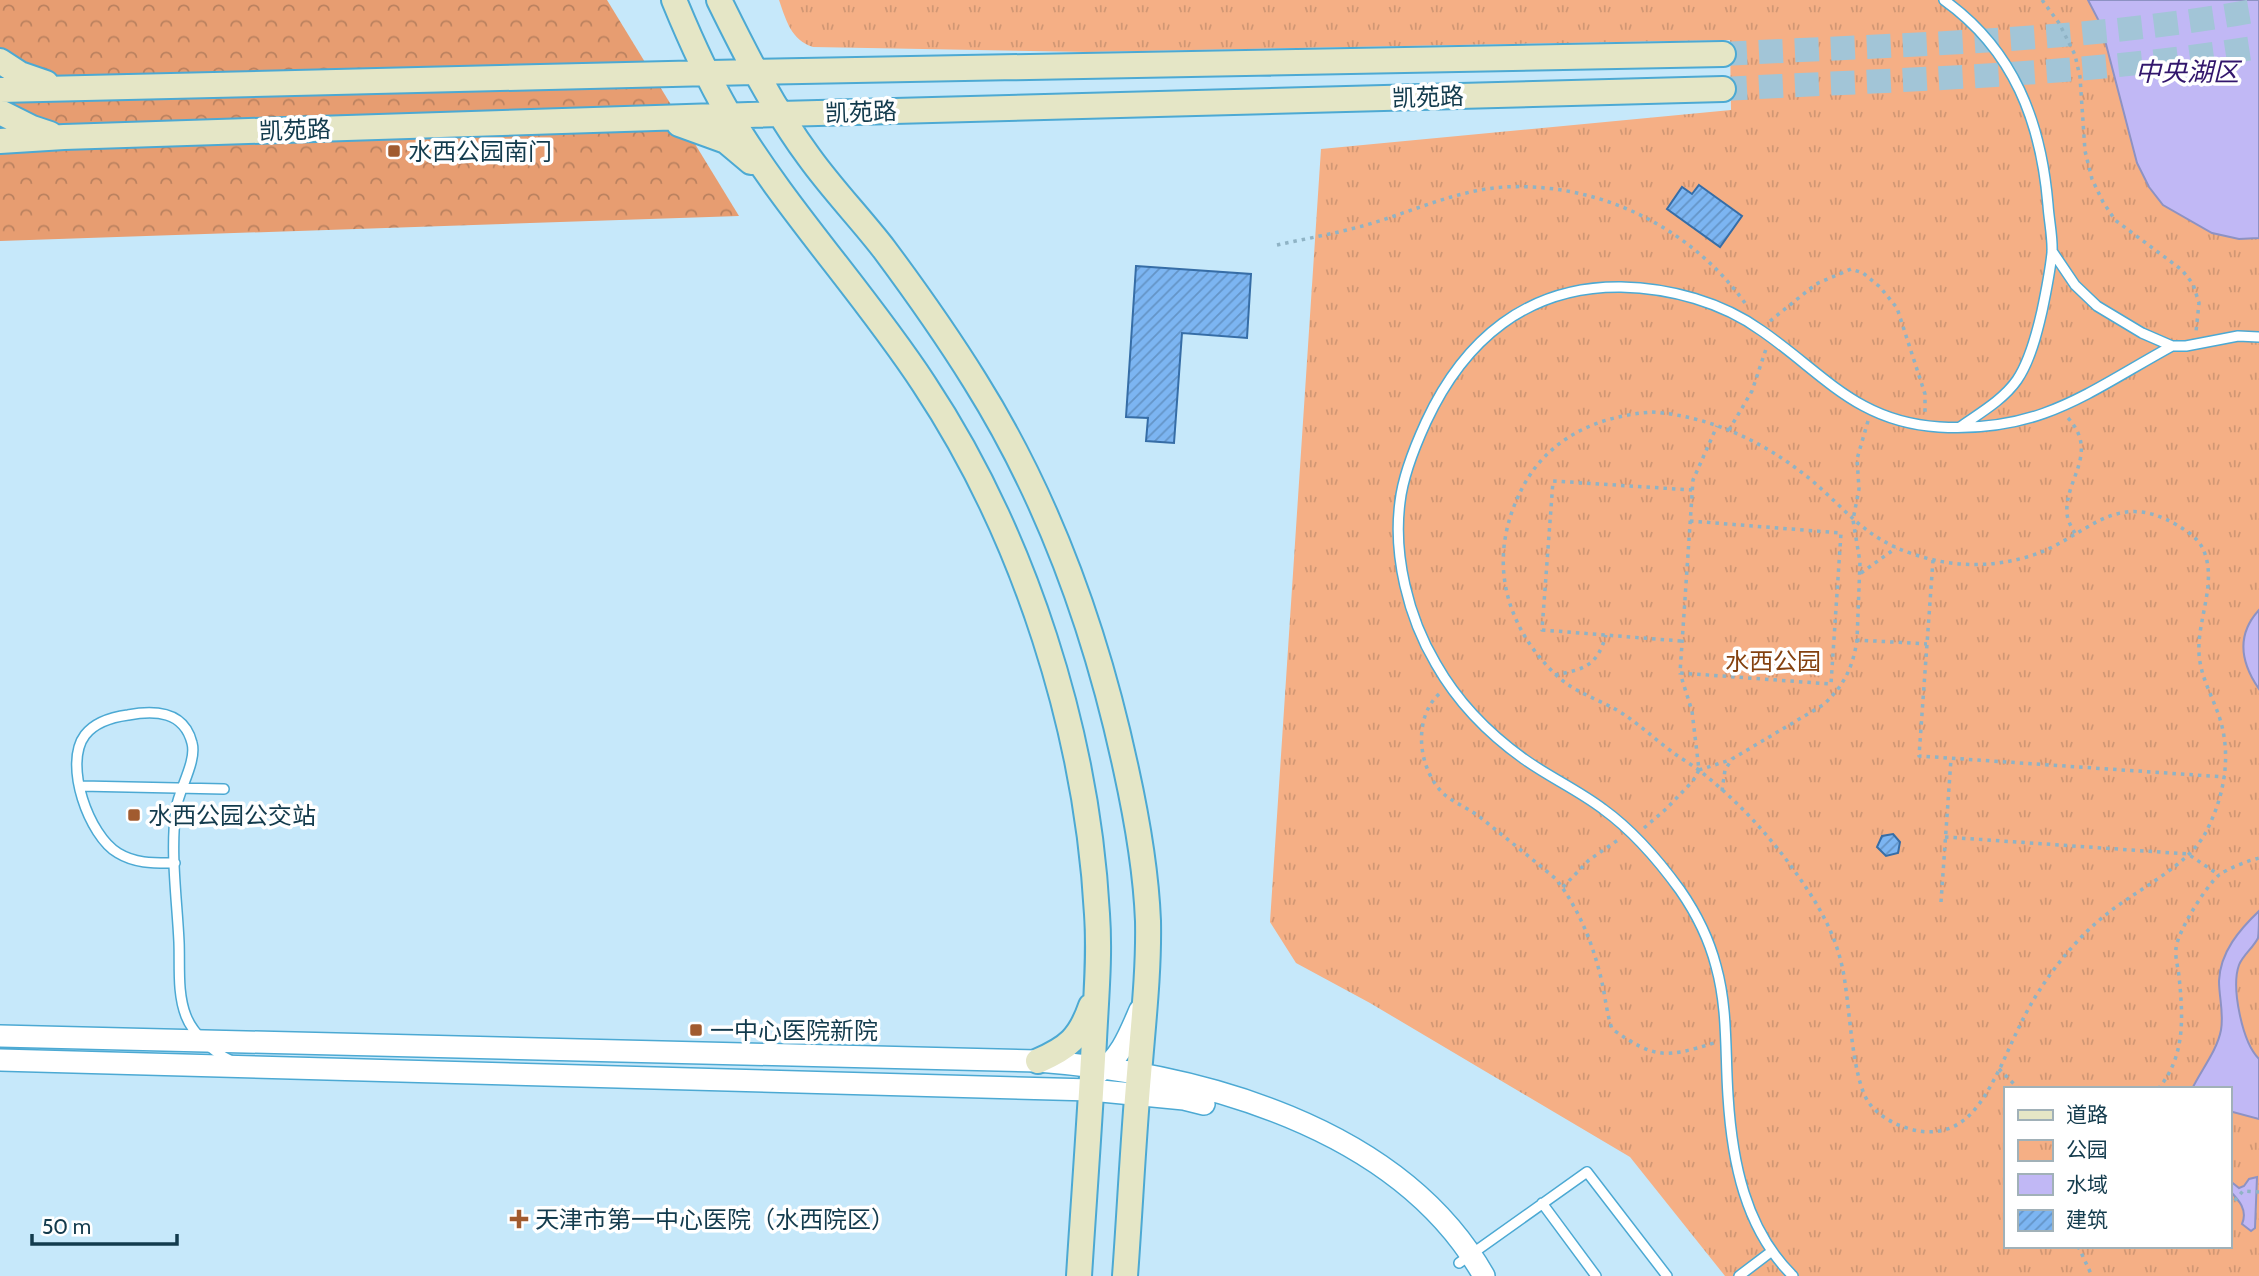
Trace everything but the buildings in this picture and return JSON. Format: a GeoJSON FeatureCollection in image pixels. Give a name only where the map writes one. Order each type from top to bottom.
{"type":"FeatureCollection","features":[{"type":"Feature","properties":{"kind":"main road"},"geometry":{"type":"LineString","coordinates":[[674,0],[706,73],[734,111],[775,183],[925,386],[968,459],[1003,529],[1048,647],[1082,789],[1097,913],[1096,1075],[1079,1276]]}},
{"type":"Feature","properties":{"kind":"main road"},"geometry":{"type":"LineString","coordinates":[[719,0],[754,72],[809,158],[883,248],[970,373],[1016,455],[1052,530],[1086,617],[1114,709],[1129,781],[1143,857],[1147,919],[1147,989],[1125,1276]]}},
{"type":"Feature","properties":{"kind":"main road","name":"凯苑路"},"geometry":{"type":"LineString","coordinates":[[0,90],[706,73],[1723,54]]}},
{"type":"Feature","properties":{"kind":"main road"},"geometry":{"type":"LineString","coordinates":[[0,61],[39,82],[67,88]]}},
{"type":"Feature","properties":{"kind":"main road"},"geometry":{"type":"LineString","coordinates":[[629,76],[679,88],[734,111],[786,136],[809,158]]}},
{"type":"Feature","properties":{"kind":"main road","name":"凯苑路"},"geometry":{"type":"LineString","coordinates":[[0,141],[650,119],[734,111],[780,114],[1723,89]]}},
{"type":"Feature","properties":{"kind":"main road"},"geometry":{"type":"LineString","coordinates":[[0,112],[32,128],[64,137]]}},
{"type":"Feature","properties":{"kind":"main road"},"geometry":{"type":"LineString","coordinates":[[650,119],[689,127],[726,141],[775,183]]}},
{"type":"Feature","properties":{"kind":"main road"},"geometry":{"type":"LineString","coordinates":[[1038,1061],[1060,1052],[1082,1029],[1097,985]]}},
{"type":"Feature","properties":{"kind":"street"},"geometry":{"type":"LineString","coordinates":[[0,1060],[1044,1089],[1075,1083],[1096,1075],[1118,1055],[1130,1034],[1147,989]]}},
{"type":"Feature","properties":{"kind":"street"},"geometry":{"type":"LineString","coordinates":[[0,1036],[1038,1061],[1138,1084],[1224,1108],[1298,1136],[1337,1155],[1399,1195],[1465,1265],[1483,1276]]}},
{"type":"Feature","properties":{"kind":"lane"},"geometry":{"type":"LineString","coordinates":[[1944,0],[1969,19],[1992,44],[2021,92],[2039,146],[2046,181],[2052,251],[2039,323],[2019,378],[2008,392],[1960,427]]}},
{"type":"Feature","properties":{"kind":"lane"},"geometry":{"type":"LineString","coordinates":[[2052,251],[2075,285],[2097,306],[2142,333],[2172,346],[2194,345],[2238,336],[2259,337]]}},
{"type":"Feature","properties":{"kind":"lane"},"geometry":{"type":"LineString","coordinates":[[1793,1276],[1772,1251],[1755,1223],[1739,1179],[1731,1132],[1723,1000],[1716,965],[1701,926],[1679,890],[1631,834],[1602,807],[1524,759],[1498,739],[1448,684],[1433,659],[1410,604],[1402,572],[1399,535],[1400,501],[1419,437],[1436,401],[1454,373],[1477,345],[1500,324],[1527,307],[1556,295],[1589,289],[1623,287],[1657,290],[1685,296],[1734,313],[1760,329],[1834,388],[1871,412],[1892,420],[1925,426],[2001,426],[2044,415],[2090,394],[2172,346]]}},
{"type":"Feature","properties":{"kind":"lane"},"geometry":{"type":"LineString","coordinates":[[175,863],[131,860],[106,844],[95,829],[86,807],[76,767],[78,748],[86,734],[109,719],[169,714],[181,721],[193,745],[192,758],[176,811],[175,863],[183,1006],[187,1019],[205,1041],[222,1056],[246,1066]]}},
{"type":"Feature","properties":{"kind":"lane"},"geometry":{"type":"LineString","coordinates":[[81,786],[224,789]]}},
{"type":"Feature","properties":{"kind":"lane"},"geometry":{"type":"LineString","coordinates":[[1465,1265],[1542,1203],[1587,1172],[1667,1276]]}},
{"type":"Feature","properties":{"kind":"lane"},"geometry":{"type":"LineString","coordinates":[[1542,1203],[1596,1276]]}},
{"type":"Feature","properties":{"kind":"lane"},"geometry":{"type":"LineString","coordinates":[[1739,1276],[1772,1251]]}},
{"type":"Feature","properties":{"kind":"path"},"geometry":{"type":"LineString","coordinates":[[2042,0],[2059,23],[2075,55],[2080,76],[2085,151],[2092,179],[2115,220],[2182,270],[2193,284],[2199,303],[2194,345]]}},
{"type":"Feature","properties":{"kind":"path"},"geometry":{"type":"LineString","coordinates":[[1276,245],[1373,223],[1474,191],[1505,187],[1570,193],[1600,199],[1636,212],[1694,247],[1724,275],[1760,329],[1816,284],[1850,269],[1863,273],[1880,287],[1897,308],[1925,394],[1925,426]]}},
{"type":"Feature","properties":{"kind":"path"},"geometry":{"type":"LineString","coordinates":[[1729,430],[1752,391],[1771,338]]}},
{"type":"Feature","properties":{"kind":"path"},"geometry":{"type":"LineString","coordinates":[[2060,408],[2072,422],[2081,451],[2080,466],[2067,504],[2069,522],[2076,535]]}},
{"type":"Feature","properties":{"kind":"path"},"geometry":{"type":"LineString","coordinates":[[1651,412],[1696,418],[1729,430],[1789,463],[1853,520],[1896,548],[1933,560],[1974,566],[2028,556],[2076,535],[2112,513],[2127,511],[2147,512],[2165,519],[2192,535],[2203,549],[2207,585],[2198,650],[2206,686],[2221,721],[2226,756],[2225,777],[2205,834],[2188,855],[2106,915],[2076,943],[2038,992],[1990,1090],[1967,1120],[1952,1128],[1916,1131],[1882,1116],[1868,1102],[1860,1084],[1844,971],[1835,939],[1819,906],[1789,862],[1747,813],[1699,770],[1618,711],[1574,690],[1555,675],[1517,626],[1504,580],[1503,542],[1515,502],[1531,474],[1564,440],[1595,422],[1651,412]]}},
{"type":"Feature","properties":{"kind":"path"},"geometry":{"type":"LineString","coordinates":[[1699,770],[1732,759],[1823,705],[1835,694],[1851,668],[1857,640],[1860,575],[1860,550],[1853,520],[1859,489],[1857,459],[1871,412]]}},
{"type":"Feature","properties":{"kind":"path"},"geometry":{"type":"LineString","coordinates":[[1562,887],[1588,860],[1650,825],[1693,781],[1699,770],[1692,711],[1679,673],[1693,480],[1717,425]]}},
{"type":"Feature","properties":{"kind":"path"},"geometry":{"type":"LineString","coordinates":[[1682,641],[1542,630],[1553,481],[1692,490]]}},
{"type":"Feature","properties":{"kind":"path"},"geometry":{"type":"LineString","coordinates":[[1679,673],[1831,684],[1842,533],[1689,521]]}},
{"type":"Feature","properties":{"kind":"path"},"geometry":{"type":"LineString","coordinates":[[1860,575],[1864,569],[1896,548]]}},
{"type":"Feature","properties":{"kind":"path"},"geometry":{"type":"LineString","coordinates":[[1933,560],[1919,757],[2225,777]]}},
{"type":"Feature","properties":{"kind":"path"},"geometry":{"type":"LineString","coordinates":[[1555,675],[1586,668],[1596,659],[1606,635]]}},
{"type":"Feature","properties":{"kind":"path"},"geometry":{"type":"LineString","coordinates":[[1857,640],[1927,644]]}},
{"type":"Feature","properties":{"kind":"path"},"geometry":{"type":"LineString","coordinates":[[1448,684],[1432,700],[1423,719],[1420,743],[1431,777],[1445,794],[1480,817],[1556,879],[1562,887],[1583,921],[1592,945],[1612,1029],[1653,1053],[1674,1053],[1726,1040]]}},
{"type":"Feature","properties":{"kind":"path"},"geometry":{"type":"LineString","coordinates":[[1722,791],[1725,770],[1732,759]]}},
{"type":"Feature","properties":{"kind":"path"},"geometry":{"type":"LineString","coordinates":[[1941,902],[1951,759]]}},
{"type":"Feature","properties":{"kind":"path"},"geometry":{"type":"LineString","coordinates":[[1945,837],[2188,855],[2219,875]]}},
{"type":"Feature","properties":{"kind":"path"},"geometry":{"type":"LineString","coordinates":[[2159,1087],[2175,1062],[2183,1014],[2175,953],[2177,939],[2219,875],[2259,858]]}},
{"type":"Feature","properties":{"kind":"path"},"geometry":{"type":"LineString","coordinates":[[1999,1069],[2017,1087]]}},
{"type":"Feature","properties":{"kind":"path"},"geometry":{"type":"LineString","coordinates":[[2231,1205],[2243,1191],[2259,1192]]}},
{"type":"Feature","properties":{"kind":"path"},"geometry":{"type":"LineString","coordinates":[[2079,1248],[2092,1276]]}},
{"type":"Feature","properties":{"kind":"green space"},"geometry":{"type":"Polygon","coordinates":[[[0,0],[607,0],[739,216],[0,241],[0,0]]]}},
{"type":"Feature","properties":{"kind":"green space","name":"水西公园"},"geometry":{"type":"Polygon","coordinates":[[[779,0],[2259,0],[2259,1276],[1725,1276],[1630,1157],[1370,1003],[1296,963],[1270,922],[1321,149],[1731,110],[1730,40],[1088,52],[813,47],[799,40],[787,22],[779,0]]]}},
{"type":"Feature","properties":{"kind":"water","name":"中央湖区"},"geometry":{"type":"Polygon","coordinates":[[[2088,0],[2259,0],[2259,238],[2239,239],[2212,233],[2163,205],[2149,187],[2137,163],[2101,25],[2088,0]]]}},
{"type":"Feature","properties":{"kind":"water"},"geometry":{"type":"Polygon","coordinates":[[[2259,610],[2259,689],[2245,659],[2244,639],[2259,610]]]}},
{"type":"Feature","properties":{"kind":"water"},"geometry":{"type":"Polygon","coordinates":[[[2259,911],[2258,938],[2239,965],[2236,987],[2243,1028],[2259,1059],[2259,1119],[2231,1112],[2231,1087],[2193,1087],[2221,1030],[2219,981],[2223,960],[2245,925],[2259,911]]]}},
{"type":"Feature","properties":{"kind":"water"},"geometry":{"type":"Polygon","coordinates":[[[2257,1177],[2255,1228],[2251,1231],[2242,1224],[2243,1210],[2231,1192],[2231,1182],[2239,1188],[2249,1179],[2257,1177]]]}},
{"type":"Feature","properties":{"kind":"tunnel"},"geometry":{"type":"LineString","coordinates":[[1723,54],[2059,35],[2193,21],[2259,10]]}},
{"type":"Feature","properties":{"kind":"tunnel"},"geometry":{"type":"LineString","coordinates":[[1723,89],[2059,70],[2192,57],[2259,47]]}},
{"type":"Feature","properties":{"kind":"place","name":"水西公园南门"},"geometry":{"type":"Point","coordinates":[394,151]}},
{"type":"Feature","properties":{"kind":"place","name":"水西公园公交站"},"geometry":{"type":"Point","coordinates":[134,815]}},
{"type":"Feature","properties":{"kind":"place","name":"一中心医院新院"},"geometry":{"type":"Point","coordinates":[696,1030]}},
{"type":"Feature","properties":{"kind":"place","name":"天津市第一中心医院（水西院区）"},"geometry":{"type":"Point","coordinates":[519,1219]}}]}
